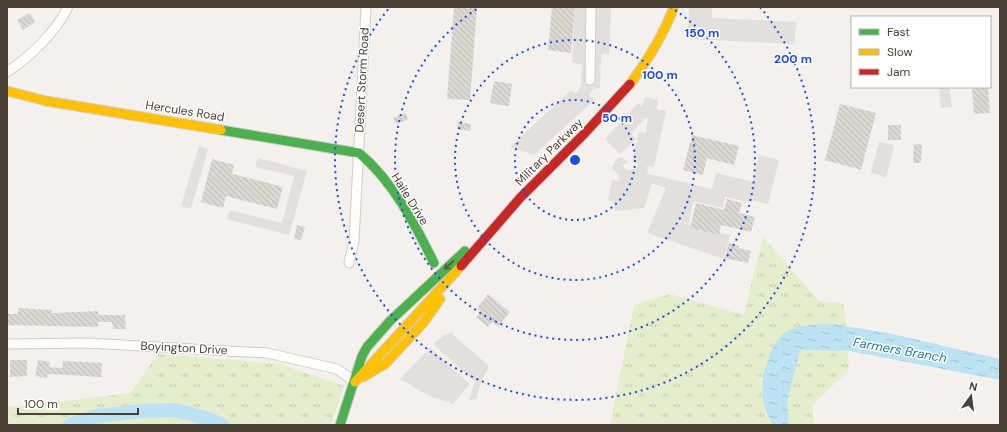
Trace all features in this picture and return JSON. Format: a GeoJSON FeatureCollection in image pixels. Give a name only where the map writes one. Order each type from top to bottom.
{"type":"FeatureCollection","features":[{"type":"Feature","properties":{"kind":"street"},"geometry":{"type":"LineString","coordinates":[[7,72],[23,61],[40,45],[68,7]]}},
{"type":"Feature","properties":{"kind":"street","name":"Desert Storm Road"},"geometry":{"type":"LineString","coordinates":[[350,262],[354,241],[366,7]]}},
{"type":"Feature","properties":{"kind":"street"},"geometry":{"type":"LineString","coordinates":[[590,80],[591,7]]}},
{"type":"Feature","properties":{"kind":"street","name":"Military Parkway"},"geometry":{"type":"LineString","coordinates":[[355,382],[440,289],[490,231],[599,118],[634,78],[669,25],[674,7]]}},
{"type":"Feature","properties":{"kind":"street","name":"Hercules Road"},"geometry":{"type":"LineString","coordinates":[[7,91],[46,101],[359,152]]}},
{"type":"Feature","properties":{"kind":"street","name":"Haile Drive"},"geometry":{"type":"LineString","coordinates":[[359,152],[365,156],[385,180],[427,248],[434,264]]}},
{"type":"Feature","properties":{"kind":"street","name":"Military Parkway"},"geometry":{"type":"LineString","coordinates":[[355,382],[378,363],[441,298],[490,231]]}},
{"type":"Feature","properties":{"kind":"street","name":"Military Parkway"},"geometry":{"type":"LineString","coordinates":[[355,382],[362,356],[367,347],[390,321],[452,261],[490,231]]}},
{"type":"Feature","properties":{"kind":"street","name":"Boyington Drive"},"geometry":{"type":"LineString","coordinates":[[7,344],[87,343],[268,353],[337,370],[355,382]]}},
{"type":"Feature","properties":{"kind":"street"},"geometry":{"type":"LineString","coordinates":[[340,425],[355,382]]}},
{"type":"Feature","properties":{"kind":"green space"},"geometry":{"type":"Polygon","coordinates":[[[763,237],[819,301],[844,304],[849,370],[812,406],[814,425],[610,425],[634,305],[670,294],[744,315],[763,237]]]}},
{"type":"Feature","properties":{"kind":"green space"},"geometry":{"type":"Polygon","coordinates":[[[158,354],[280,364],[344,386],[331,425],[7,425],[7,408],[130,393],[158,354]]]}},
{"type":"Feature","properties":{"kind":"shaded area"},"geometry":{"type":"Polygon","coordinates":[[[575,7],[611,7],[609,54],[601,54],[600,88],[593,89],[589,95],[594,100],[534,155],[510,147],[571,90],[576,94],[581,85],[582,65],[572,62],[575,7]]]}},
{"type":"Feature","properties":{"kind":"shaded area"},"geometry":{"type":"Polygon","coordinates":[[[689,7],[712,7],[712,18],[797,22],[794,44],[691,39],[688,32],[689,7]]]}},
{"type":"Feature","properties":{"kind":"shaded area"},"geometry":{"type":"Polygon","coordinates":[[[939,88],[949,88],[952,107],[941,108],[939,88]]]}},
{"type":"Feature","properties":{"kind":"shaded area"},"geometry":{"type":"Polygon","coordinates":[[[645,97],[658,100],[657,109],[666,111],[654,167],[647,166],[648,174],[712,189],[716,173],[753,182],[759,155],[779,160],[768,204],[750,200],[748,202],[725,197],[723,208],[693,201],[689,223],[677,222],[730,235],[724,259],[647,233],[666,188],[652,183],[644,208],[615,211],[614,202],[608,200],[612,180],[619,181],[619,175],[612,168],[616,160],[622,157],[628,162],[622,165],[627,170],[636,169],[638,164],[632,162],[639,132],[646,133],[648,118],[645,118],[631,134],[636,139],[620,154],[605,139],[638,103],[642,107],[645,97]]]}},
{"type":"Feature","properties":{"kind":"shaded area"},"geometry":{"type":"Polygon","coordinates":[[[879,142],[894,145],[886,178],[871,172],[879,142]]]}},
{"type":"Feature","properties":{"kind":"shaded area"},"geometry":{"type":"Polygon","coordinates":[[[199,146],[208,149],[191,209],[181,206],[199,146]]]}},
{"type":"Feature","properties":{"kind":"shaded area"},"geometry":{"type":"Polygon","coordinates":[[[258,158],[307,171],[289,235],[227,219],[230,210],[282,223],[294,176],[255,167],[258,158]]]}},
{"type":"Feature","properties":{"kind":"shaded area"},"geometry":{"type":"Polygon","coordinates":[[[451,333],[489,366],[481,382],[476,399],[469,400],[475,382],[433,344],[444,335],[451,333]]]}},
{"type":"Feature","properties":{"kind":"shaded area"},"geometry":{"type":"Polygon","coordinates":[[[430,348],[470,384],[453,404],[429,396],[400,379],[430,348]]]}},
{"type":"Feature","properties":{"kind":"water"},"geometry":{"type":"Polygon","coordinates":[[[832,324],[888,333],[1000,359],[1000,380],[850,351],[800,350],[787,402],[789,425],[773,425],[768,416],[762,390],[765,370],[772,349],[784,333],[792,329],[807,325],[832,324]]]}},
{"type":"Feature","properties":{"kind":"building"},"geometry":{"type":"Polygon","coordinates":[[[454,7],[477,7],[470,100],[447,99],[454,7]]]}},
{"type":"Feature","properties":{"kind":"building"},"geometry":{"type":"Polygon","coordinates":[[[552,7],[575,7],[571,53],[548,50],[552,7]]]}},
{"type":"Feature","properties":{"kind":"building"},"geometry":{"type":"Polygon","coordinates":[[[30,13],[35,22],[23,30],[17,20],[30,13]]]}},
{"type":"Feature","properties":{"kind":"building"},"geometry":{"type":"Polygon","coordinates":[[[494,81],[512,84],[509,106],[490,103],[494,81]]]}},
{"type":"Feature","properties":{"kind":"building"},"geometry":{"type":"Polygon","coordinates":[[[972,88],[988,88],[990,113],[974,114],[972,88]]]}},
{"type":"Feature","properties":{"kind":"building"},"geometry":{"type":"Polygon","coordinates":[[[840,104],[876,113],[861,170],[825,160],[840,104]]]}},
{"type":"Feature","properties":{"kind":"building"},"geometry":{"type":"Polygon","coordinates":[[[406,113],[408,119],[396,124],[393,118],[406,113]]]}},
{"type":"Feature","properties":{"kind":"building"},"geometry":{"type":"Polygon","coordinates":[[[458,122],[471,124],[470,131],[457,129],[458,122]]]}},
{"type":"Feature","properties":{"kind":"building"},"geometry":{"type":"Polygon","coordinates":[[[888,125],[901,125],[901,140],[888,140],[888,125]]]}},
{"type":"Feature","properties":{"kind":"building"},"geometry":{"type":"Polygon","coordinates":[[[692,135],[739,146],[734,165],[707,158],[703,175],[683,170],[692,135]]]}},
{"type":"Feature","properties":{"kind":"building"},"geometry":{"type":"Polygon","coordinates":[[[914,144],[922,145],[921,163],[913,163],[914,144]]]}},
{"type":"Feature","properties":{"kind":"building"},"geometry":{"type":"Polygon","coordinates":[[[212,159],[234,165],[232,174],[283,187],[277,209],[226,196],[223,208],[201,202],[212,159]]]}},
{"type":"Feature","properties":{"kind":"building"},"geometry":{"type":"Polygon","coordinates":[[[727,199],[742,203],[739,213],[755,217],[751,232],[721,225],[719,235],[690,228],[696,203],[724,210],[727,199]]]}},
{"type":"Feature","properties":{"kind":"building"},"geometry":{"type":"Polygon","coordinates":[[[297,225],[305,227],[301,240],[294,239],[297,225]]]}},
{"type":"Feature","properties":{"kind":"building"},"geometry":{"type":"Polygon","coordinates":[[[729,243],[739,246],[738,248],[751,251],[748,263],[725,258],[729,243]]]}},
{"type":"Feature","properties":{"kind":"building"},"geometry":{"type":"Polygon","coordinates":[[[488,294],[510,312],[498,327],[492,322],[488,327],[476,317],[481,312],[477,308],[488,294]]]}},
{"type":"Feature","properties":{"kind":"building"},"geometry":{"type":"Polygon","coordinates":[[[18,308],[52,310],[52,313],[98,311],[98,315],[125,315],[126,329],[113,329],[112,322],[98,322],[98,327],[7,325],[7,314],[18,314],[18,308]]]}},
{"type":"Feature","properties":{"kind":"building"},"geometry":{"type":"Polygon","coordinates":[[[10,360],[27,360],[27,376],[10,377],[10,360]]]}},
{"type":"Feature","properties":{"kind":"building"},"geometry":{"type":"Polygon","coordinates":[[[38,360],[50,362],[49,367],[62,368],[63,361],[102,363],[101,377],[48,374],[47,378],[35,376],[38,360]]]}},
{"type":"Feature","properties":{"kind":"waterway","name":"Farmers Branch"},"geometry":{"type":"LineString","coordinates":[[70,425],[96,416],[144,411],[174,410],[206,418],[222,425]]}},
{"type":"Feature","properties":{"kind":"traffic: fast"},"geometry":{"type":"LineString","coordinates":[[221,130],[359,153],[371,164],[393,190],[411,218],[434,263]]}},
{"type":"Feature","properties":{"kind":"traffic: fast"},"geometry":{"type":"LineString","coordinates":[[340,425],[362,356],[367,347],[390,321],[465,251]]}},
{"type":"Feature","properties":{"kind":"traffic: slow"},"geometry":{"type":"LineString","coordinates":[[630,84],[655,47],[674,7]]}},
{"type":"Feature","properties":{"kind":"traffic: slow"},"geometry":{"type":"LineString","coordinates":[[7,91],[46,101],[221,130]]}},
{"type":"Feature","properties":{"kind":"traffic: slow"},"geometry":{"type":"LineString","coordinates":[[355,382],[461,266]]}},
{"type":"Feature","properties":{"kind":"traffic: slow"},"geometry":{"type":"LineString","coordinates":[[363,377],[385,364],[424,322],[440,299]]}},
{"type":"Feature","properties":{"kind":"traffic: jam"},"geometry":{"type":"LineString","coordinates":[[461,266],[520,198],[585,133],[630,84]]}}]}
